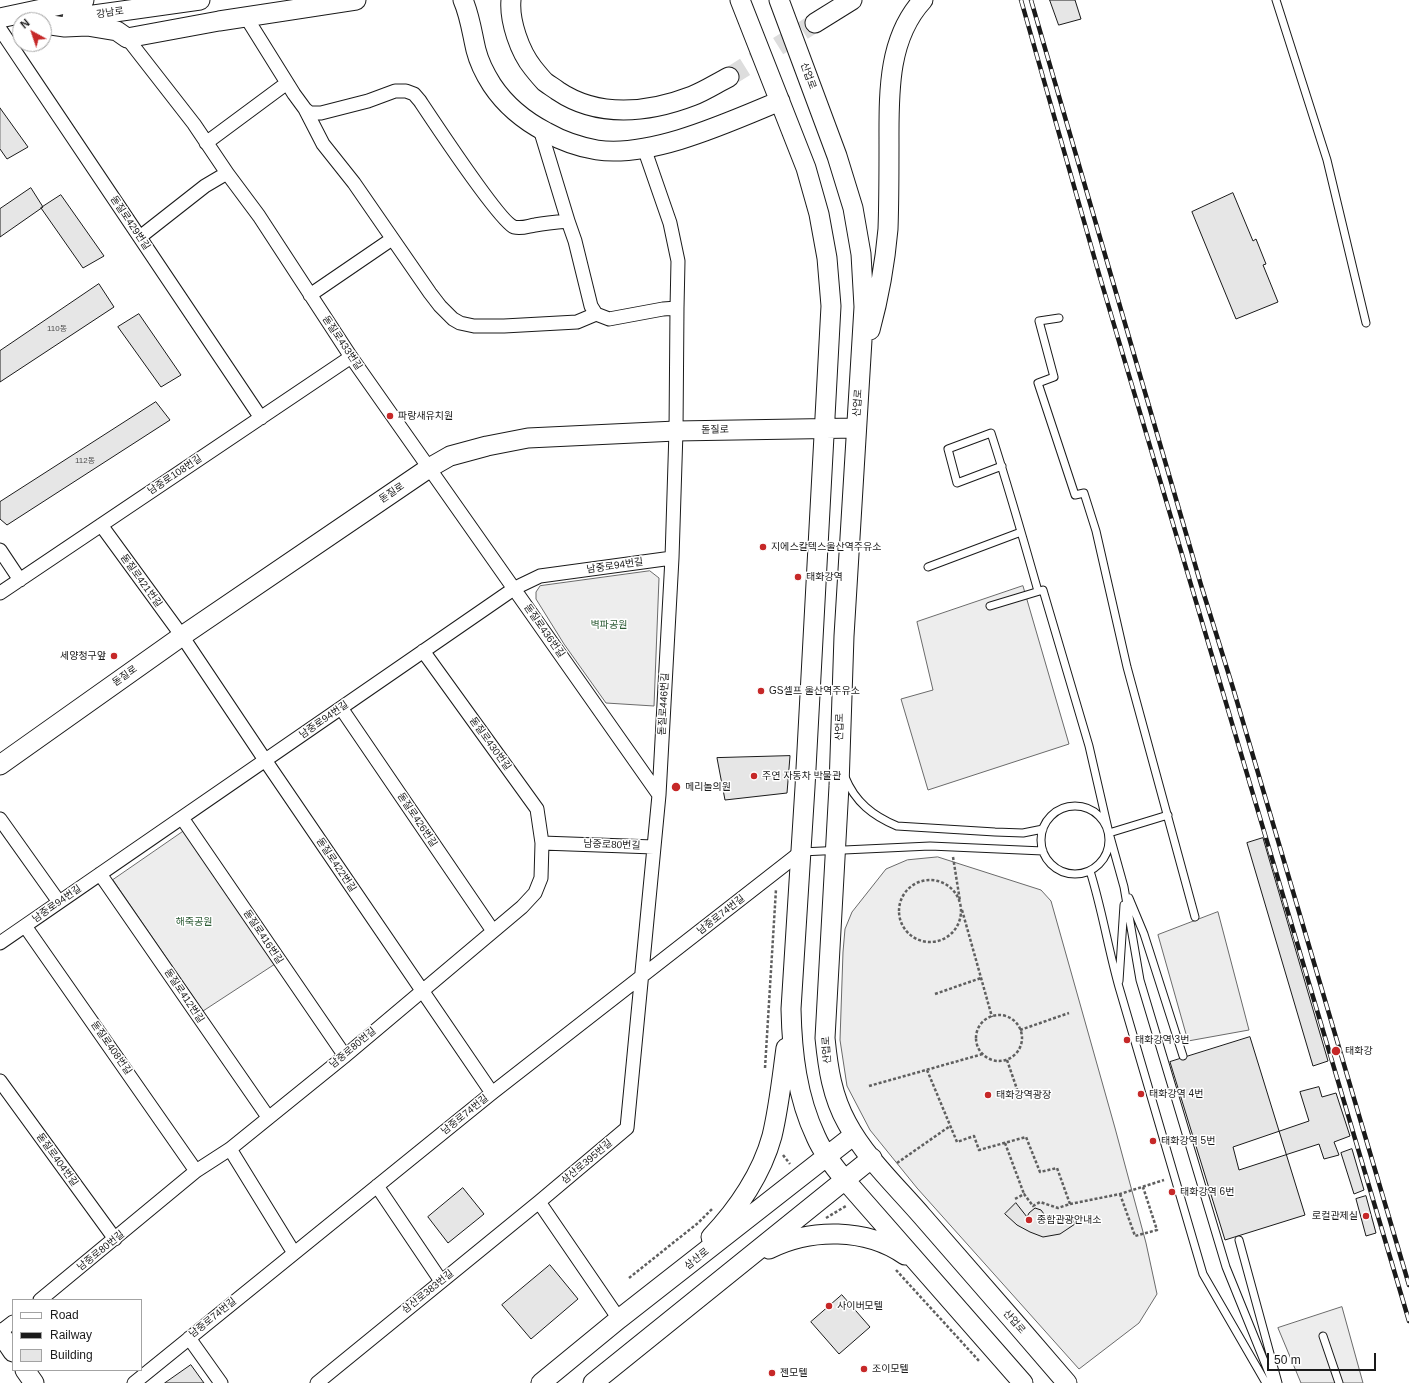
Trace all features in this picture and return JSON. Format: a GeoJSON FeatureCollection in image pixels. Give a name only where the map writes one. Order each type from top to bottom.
{"type":"FeatureCollection","features":[{"type":"Feature","properties":{"kind":"main road"},"geometry":{"type":"LineString","coordinates":[[0,18],[84,0]]}},
{"type":"Feature","properties":{"kind":"main road","name":"강남로"},"geometry":{"type":"LineString","coordinates":[[52,21],[200,0]]}},
{"type":"Feature","properties":{"kind":"main road"},"geometry":{"type":"LineString","coordinates":[[52,24],[65,28],[87,26],[117,31],[127,38],[246,17],[356,0]]}},
{"type":"Feature","properties":{"kind":"main road"},"geometry":{"type":"LineString","coordinates":[[463,0],[479,62],[492,86],[514,111],[531,124],[568,142],[591,149],[627,151],[644,148],[691,136],[780,101]]}},
{"type":"Feature","properties":{"kind":"main road"},"geometry":{"type":"LineString","coordinates":[[512,0],[514,26],[520,45],[530,64],[545,82],[566,96],[595,108],[623,111],[657,107],[692,96],[729,77]]}},
{"type":"Feature","properties":{"kind":"main road"},"geometry":{"type":"LineString","coordinates":[[731,0],[757,43]]}},
{"type":"Feature","properties":{"kind":"main road"},"geometry":{"type":"LineString","coordinates":[[665,1284],[730,1216],[751,1185],[764,1159],[772,1136],[777,1111],[791,1009],[801,852],[832,306],[827,258],[819,214],[806,168],[740,0]]}},
{"type":"Feature","properties":{"kind":"main road","name":"산업로"},"geometry":{"type":"LineString","coordinates":[[779,0],[837,156],[853,208],[862,262],[864,307],[844,636],[825,1038],[828,1067],[835,1095],[846,1121],[854,1135],[872,1158],[1067,1383]]}},
{"type":"Feature","properties":{"kind":"main road"},"geometry":{"type":"LineString","coordinates":[[815,23],[852,0]]}},
{"type":"Feature","properties":{"kind":"main road"},"geometry":{"type":"LineString","coordinates":[[860,360],[878,302],[888,229],[889,102],[894,58],[900,38],[909,19],[923,0]]}},
{"type":"Feature","properties":{"kind":"main road"},"geometry":{"type":"LineString","coordinates":[[0,28],[12,26]]}},
{"type":"Feature","properties":{"kind":"main road","name":"돋질로"},"geometry":{"type":"LineString","coordinates":[[0,765],[182,636],[429,468],[450,456],[487,446],[528,438],[676,431],[856,428]]}},
{"type":"Feature","properties":{"kind":"main road"},"geometry":{"type":"LineString","coordinates":[[791,1009],[792,1043],[796,1075],[802,1098],[816,1138],[827,1157],[845,1180],[1023,1383]]}},
{"type":"Feature","properties":{"kind":"main road","name":"삼산로"},"geometry":{"type":"LineString","coordinates":[[541,1383],[619,1319],[854,1135]]}},
{"type":"Feature","properties":{"kind":"main road"},"geometry":{"type":"LineString","coordinates":[[593,1383],[872,1158]]}},
{"type":"Feature","properties":{"kind":"main road"},"geometry":{"type":"LineString","coordinates":[[744,1261],[774,1246],[791,1240],[811,1236],[846,1234],[867,1238],[884,1244],[902,1252],[918,1264]]}},
{"type":"Feature","properties":{"kind":"main road"},"geometry":{"type":"LineString","coordinates":[[0,1333],[12,1351]]}},
{"type":"Feature","properties":{"kind":"main road"},"geometry":{"type":"LineString","coordinates":[[26,1371],[34,1383]]}},
{"type":"Feature","properties":{"kind":"street"},"geometry":{"type":"LineString","coordinates":[[246,17],[304,109],[323,144],[354,183],[436,301],[448,314],[460,323],[474,326],[570,323],[577,322],[596,314]]}},
{"type":"Feature","properties":{"kind":"street","name":"돋질로429번길"},"geometry":{"type":"LineString","coordinates":[[0,28],[261,418]]}},
{"type":"Feature","properties":{"kind":"street","name":"돋질로433번길"},"geometry":{"type":"LineString","coordinates":[[127,38],[194,124],[227,173],[259,216],[351,357],[429,468]]}},
{"type":"Feature","properties":{"kind":"street"},"geometry":{"type":"LineString","coordinates":[[206,142],[287,83]]}},
{"type":"Feature","properties":{"kind":"street"},"geometry":{"type":"LineString","coordinates":[[304,109],[310,113],[321,114],[368,101],[395,91],[406,91],[414,94],[486,195],[508,222],[513,226],[522,228],[568,221]]}},
{"type":"Feature","properties":{"kind":"street"},"geometry":{"type":"LineString","coordinates":[[540,129],[575,241],[591,306],[596,314],[610,319],[663,309],[677,308]]}},
{"type":"Feature","properties":{"kind":"street","name":"돋질로446번길"},"geometry":{"type":"LineString","coordinates":[[642,977],[659,795],[672,558],[676,431],[678,261],[670,223],[644,148]]}},
{"type":"Feature","properties":{"kind":"street"},"geometry":{"type":"LineString","coordinates":[[140,237],[205,186],[227,173]]}},
{"type":"Feature","properties":{"kind":"street"},"geometry":{"type":"LineString","coordinates":[[310,295],[392,239]]}},
{"type":"Feature","properties":{"kind":"street","name":"남중로108번길"},"geometry":{"type":"LineString","coordinates":[[0,593],[351,357]]}},
{"type":"Feature","properties":{"kind":"street","name":"돋질로436번길"},"geometry":{"type":"LineString","coordinates":[[429,468],[659,795]]}},
{"type":"Feature","properties":{"kind":"street","name":"돋질로421번길"},"geometry":{"type":"LineString","coordinates":[[101,525],[182,636]]}},
{"type":"Feature","properties":{"kind":"street"},"geometry":{"type":"LineString","coordinates":[[0,550],[20,580]]}},
{"type":"Feature","properties":{"kind":"street","name":"남중로94번길"},"geometry":{"type":"LineString","coordinates":[[0,943],[514,588],[540,576],[672,558]]}},
{"type":"Feature","properties":{"kind":"street","name":"돋질로422번길"},"geometry":{"type":"LineString","coordinates":[[182,636],[492,1093]]}},
{"type":"Feature","properties":{"kind":"street","name":"돋질로430번길"},"geometry":{"type":"LineString","coordinates":[[423,651],[537,809],[542,843]]}},
{"type":"Feature","properties":{"kind":"street","name":"돋질로426번길"},"geometry":{"type":"LineString","coordinates":[[341,708],[493,931]]}},
{"type":"Feature","properties":{"kind":"street","name":"돋질로416번길"},"geometry":{"type":"LineString","coordinates":[[182,818],[345,1056]]}},
{"type":"Feature","properties":{"kind":"street"},"geometry":{"type":"LineString","coordinates":[[0,819],[59,902]]}},
{"type":"Feature","properties":{"kind":"street","name":"남중로80번길"},"geometry":{"type":"LineString","coordinates":[[41,1299],[196,1171],[230,1149],[345,1056],[522,907],[535,893],[541,878],[542,843],[654,847]]}},
{"type":"Feature","properties":{"kind":"street","name":"남중로74번길"},"geometry":{"type":"LineString","coordinates":[[134,1383],[492,1093],[801,852]]}},
{"type":"Feature","properties":{"kind":"street","name":"돋질로412번길"},"geometry":{"type":"LineString","coordinates":[[100,874],[268,1117]]}},
{"type":"Feature","properties":{"kind":"street","name":"돋질로408번길"},"geometry":{"type":"LineString","coordinates":[[25,926],[196,1171]]}},
{"type":"Feature","properties":{"kind":"street","name":"삼산로395번길"},"geometry":{"type":"LineString","coordinates":[[539,1202],[627,1128],[642,977]]}},
{"type":"Feature","properties":{"kind":"street","name":"돋질로404번길"},"geometry":{"type":"LineString","coordinates":[[0,1081],[115,1239]]}},
{"type":"Feature","properties":{"kind":"street"},"geometry":{"type":"LineString","coordinates":[[230,1149],[294,1253]]}},
{"type":"Feature","properties":{"kind":"street"},"geometry":{"type":"LineString","coordinates":[[377,1186],[441,1281]]}},
{"type":"Feature","properties":{"kind":"street"},"geometry":{"type":"LineString","coordinates":[[539,1202],[619,1319]]}},
{"type":"Feature","properties":{"kind":"street","name":"삼산로383번길"},"geometry":{"type":"LineString","coordinates":[[317,1383],[539,1202]]}},
{"type":"Feature","properties":{"kind":"street"},"geometry":{"type":"LineString","coordinates":[[0,1333],[12,1323]]}},
{"type":"Feature","properties":{"kind":"street"},"geometry":{"type":"LineString","coordinates":[[189,1338],[221,1383]]}},
{"type":"Feature","properties":{"kind":"lane"},"geometry":{"type":"LineString","coordinates":[[1276,0],[1327,160],[1366,323]]}},
{"type":"Feature","properties":{"kind":"lane"},"geometry":{"type":"LineString","coordinates":[[1059,318],[1039,321],[1054,377],[1038,383],[1076,495],[1084,493],[1096,531],[1127,667],[1195,917]]}},
{"type":"Feature","properties":{"kind":"lane"},"geometry":{"type":"LineString","coordinates":[[1002,466],[957,483],[948,449],[991,433],[1002,466],[1038,592]]}},
{"type":"Feature","properties":{"kind":"lane"},"geometry":{"type":"LineString","coordinates":[[928,567],[1021,532]]}},
{"type":"Feature","properties":{"kind":"lane"},"geometry":{"type":"LineString","coordinates":[[990,606],[1043,590],[1089,746],[1109,833],[1124,887],[1140,980],[1226,1266],[1273,1383]]}},
{"type":"Feature","properties":{"kind":"lane"},"geometry":{"type":"LineString","coordinates":[[839,763],[847,782],[858,799],[869,811],[882,820],[897,826],[1023,833],[1043,829]]}},
{"type":"Feature","properties":{"kind":"lane"},"geometry":{"type":"LineString","coordinates":[[1078,806],[1088,808],[1098,814],[1105,822],[1109,833],[1110,844],[1106,855],[1099,865],[1090,871],[1079,874],[1067,874],[1057,869],[1048,861],[1043,851],[1041,840],[1043,829],[1048,819],[1056,811],[1066,807],[1078,806]]}},
{"type":"Feature","properties":{"kind":"lane"},"geometry":{"type":"LineString","coordinates":[[1109,833],[1168,815]]}},
{"type":"Feature","properties":{"kind":"lane"},"geometry":{"type":"LineString","coordinates":[[801,852],[930,846],[1043,851]]}},
{"type":"Feature","properties":{"kind":"lane"},"geometry":{"type":"LineString","coordinates":[[1090,871],[1098,894],[1110,956],[1118,987],[1203,1274],[1266,1383]]}},
{"type":"Feature","properties":{"kind":"lane"},"geometry":{"type":"LineString","coordinates":[[1118,987],[1124,887]]}},
{"type":"Feature","properties":{"kind":"lane"},"geometry":{"type":"LineString","coordinates":[[1124,887],[1144,934],[1183,1056]]}},
{"type":"Feature","properties":{"kind":"lane"},"geometry":{"type":"LineString","coordinates":[[1239,1240],[1278,1383]]}},
{"type":"Feature","properties":{"kind":"lane"},"geometry":{"type":"LineString","coordinates":[[1323,1336],[1339,1383]]}},
{"type":"Feature","properties":{"kind":"path"},"geometry":{"type":"LineString","coordinates":[[951,847],[960,902],[961,913],[959,923],[953,932],[945,938],[935,942],[915,938],[907,931],[901,922],[899,913],[900,902],[904,893],[911,886],[920,881],[930,880],[940,881],[949,886],[956,894],[960,902],[992,1017]]}},
{"type":"Feature","properties":{"kind":"path"},"geometry":{"type":"LineString","coordinates":[[764,1073],[776,885]]}},
{"type":"Feature","properties":{"kind":"path"},"geometry":{"type":"LineString","coordinates":[[935,994],[981,978]]}},
{"type":"Feature","properties":{"kind":"path"},"geometry":{"type":"LineString","coordinates":[[1020,1030],[1069,1013]]}},
{"type":"Feature","properties":{"kind":"path"},"geometry":{"type":"LineString","coordinates":[[1004,1016],[1011,1019],[1016,1023],[1020,1030],[1022,1037],[1018,1051],[1007,1060],[992,1060],[980,1051],[977,1044],[976,1036],[978,1029],[983,1022],[992,1017],[1004,1016]]}},
{"type":"Feature","properties":{"kind":"path"},"geometry":{"type":"LineString","coordinates":[[869,1086],[984,1054]]}},
{"type":"Feature","properties":{"kind":"path"},"geometry":{"type":"LineString","coordinates":[[1007,1060],[1020,1098]]}},
{"type":"Feature","properties":{"kind":"path"},"geometry":{"type":"LineString","coordinates":[[927,1070],[957,1142],[974,1136],[979,1150],[1026,1136],[1040,1172],[1057,1168],[1070,1204]]}},
{"type":"Feature","properties":{"kind":"path"},"geometry":{"type":"LineString","coordinates":[[897,1163],[950,1126]]}},
{"type":"Feature","properties":{"kind":"path"},"geometry":{"type":"LineString","coordinates":[[1004,1143],[1024,1194],[1034,1206],[1040,1202],[1058,1208],[1070,1204],[1120,1194],[1142,1187],[1157,1230],[1135,1236],[1120,1194]]}},
{"type":"Feature","properties":{"kind":"path"},"geometry":{"type":"LineString","coordinates":[[781,1153],[791,1164]]}},
{"type":"Feature","properties":{"kind":"path"},"geometry":{"type":"LineString","coordinates":[[1015,1199],[1024,1194]]}},
{"type":"Feature","properties":{"kind":"path"},"geometry":{"type":"LineString","coordinates":[[629,1278],[698,1223],[717,1204]]}},
{"type":"Feature","properties":{"kind":"path"},"geometry":{"type":"LineString","coordinates":[[892,1268],[898,1272],[984,1365]]}},
{"type":"Feature","properties":{"kind":"shaded area","name":"벽파공원"},"geometry":{"type":"Polygon","coordinates":[[[650,571],[659,578],[654,706],[606,703],[564,644],[536,599],[536,592],[540,586],[650,571]]]}},
{"type":"Feature","properties":{"kind":"shaded area"},"geometry":{"type":"Polygon","coordinates":[[[1023,586],[1069,744],[928,790],[901,699],[933,690],[917,622],[1023,586]]]}},
{"type":"Feature","properties":{"kind":"shaded area","name":"해죽공원"},"geometry":{"type":"Polygon","coordinates":[[[184,831],[275,964],[203,1011],[113,880],[184,831]]]}},
{"type":"Feature","properties":{"kind":"shaded area","name":"태화강역광장"},"geometry":{"type":"Polygon","coordinates":[[[938,857],[1041,890],[1051,901],[1115,1128],[1146,1243],[1157,1294],[1139,1323],[1079,1369],[917,1188],[870,1130],[847,1086],[840,1040],[845,929],[852,912],[886,869],[907,860],[938,857]]]}},
{"type":"Feature","properties":{"kind":"shaded area"},"geometry":{"type":"Polygon","coordinates":[[[1218,912],[1249,1030],[1188,1041],[1158,935],[1218,912]]]}},
{"type":"Feature","properties":{"kind":"shaded area"},"geometry":{"type":"Polygon","coordinates":[[[1342,1307],[1363,1383],[1301,1383],[1278,1328],[1342,1307]]]}},
{"type":"Feature","properties":{"kind":"building"},"geometry":{"type":"Polygon","coordinates":[[[1050,0],[1075,0],[1081,19],[1059,25],[1050,0]]]}},
{"type":"Feature","properties":{"kind":"building"},"geometry":{"type":"Polygon","coordinates":[[[0,108],[28,147],[7,159],[0,149],[0,108]]]}},
{"type":"Feature","properties":{"kind":"building"},"geometry":{"type":"Polygon","coordinates":[[[31,188],[43,207],[0,237],[0,209],[31,188]]]}},
{"type":"Feature","properties":{"kind":"building"},"geometry":{"type":"Polygon","coordinates":[[[1233,193],[1253,241],[1256,239],[1266,264],[1263,265],[1278,302],[1236,319],[1192,212],[1233,193]]]}},
{"type":"Feature","properties":{"kind":"building"},"geometry":{"type":"Polygon","coordinates":[[[61,195],[104,256],[83,268],[41,208],[61,195]]]}},
{"type":"Feature","properties":{"kind":"building"},"geometry":{"type":"Polygon","coordinates":[[[99,284],[114,307],[0,382],[0,351],[99,284]]]}},
{"type":"Feature","properties":{"kind":"building"},"geometry":{"type":"Polygon","coordinates":[[[139,314],[181,375],[161,387],[118,327],[139,314]]]}},
{"type":"Feature","properties":{"kind":"building"},"geometry":{"type":"Polygon","coordinates":[[[156,402],[170,420],[7,525],[0,519],[0,502],[156,402]]]}},
{"type":"Feature","properties":{"kind":"building","name":"주연 자동차 박물관"},"geometry":{"type":"Polygon","coordinates":[[[790,756],[787,793],[725,800],[717,758],[790,756]]]}},
{"type":"Feature","properties":{"kind":"building"},"geometry":{"type":"Polygon","coordinates":[[[1263,838],[1328,1061],[1313,1066],[1247,843],[1263,838]]]}},
{"type":"Feature","properties":{"kind":"building"},"geometry":{"type":"Polygon","coordinates":[[[1250,1037],[1305,1215],[1225,1240],[1170,1062],[1250,1037]]]}},
{"type":"Feature","properties":{"kind":"building"},"geometry":{"type":"Polygon","coordinates":[[[1319,1087],[1322,1097],[1336,1093],[1350,1136],[1334,1142],[1339,1155],[1324,1159],[1319,1144],[1239,1170],[1233,1147],[1309,1121],[1300,1092],[1319,1087]]]}},
{"type":"Feature","properties":{"kind":"building"},"geometry":{"type":"Polygon","coordinates":[[[1352,1149],[1364,1190],[1354,1194],[1341,1153],[1352,1149]]]}},
{"type":"Feature","properties":{"kind":"building"},"geometry":{"type":"Polygon","coordinates":[[[463,1188],[484,1214],[448,1243],[428,1217],[463,1188]]]}},
{"type":"Feature","properties":{"kind":"building","name":"로컬관제실"},"geometry":{"type":"Polygon","coordinates":[[[1366,1196],[1376,1233],[1366,1236],[1356,1199],[1366,1196]]]}},
{"type":"Feature","properties":{"kind":"building","name":"종합관광안내소"},"geometry":{"type":"Polygon","coordinates":[[[1016,1203],[1027,1217],[1035,1208],[1041,1210],[1047,1218],[1047,1221],[1070,1215],[1075,1224],[1060,1234],[1043,1237],[1017,1225],[1005,1214],[1016,1203]]]}},
{"type":"Feature","properties":{"kind":"building"},"geometry":{"type":"Polygon","coordinates":[[[550,1265],[578,1299],[531,1339],[502,1305],[550,1265]]]}},
{"type":"Feature","properties":{"kind":"building"},"geometry":{"type":"Polygon","coordinates":[[[842,1295],[870,1327],[839,1354],[811,1322],[842,1295]]]}},
{"type":"Feature","properties":{"kind":"building"},"geometry":{"type":"Polygon","coordinates":[[[191,1365],[204,1383],[165,1383],[191,1365]]]}},
{"type":"Feature","properties":{"kind":"tunnel"},"geometry":{"type":"LineString","coordinates":[[729,77],[815,23]]}},
{"type":"Feature","properties":{"kind":"railway"},"geometry":{"type":"LineString","coordinates":[[1021,0],[1099,274],[1409,1321]]}},
{"type":"Feature","properties":{"kind":"railway"},"geometry":{"type":"LineString","coordinates":[[1031,0],[1201,585],[1233,688],[1409,1285]]}},
{"type":"Feature","properties":{"kind":"place","name":"파랑새유치원"},"geometry":{"type":"Point","coordinates":[390,416]}},
{"type":"Feature","properties":{"kind":"place","name":"지에스칼텍스울산역주유소"},"geometry":{"type":"Point","coordinates":[763,547]}},
{"type":"Feature","properties":{"kind":"place","name":"태화강역"},"geometry":{"type":"Point","coordinates":[798,577]}},
{"type":"Feature","properties":{"kind":"place","name":"세양청구앞"},"geometry":{"type":"Point","coordinates":[114,656]}},
{"type":"Feature","properties":{"kind":"place","name":"GS셀프 울산역주유소"},"geometry":{"type":"Point","coordinates":[761,691]}},
{"type":"Feature","properties":{"kind":"place","name":"주연 자동차 박물관"},"geometry":{"type":"Point","coordinates":[754,776]}},
{"type":"Feature","properties":{"kind":"place","name":"메리놀의원"},"geometry":{"type":"Point","coordinates":[676,787]}},
{"type":"Feature","properties":{"kind":"place","name":"태화강역 3번"},"geometry":{"type":"Point","coordinates":[1127,1040]}},
{"type":"Feature","properties":{"kind":"place","name":"태화강"},"geometry":{"type":"Point","coordinates":[1336,1051]}},
{"type":"Feature","properties":{"kind":"place","name":"태화강역 4번"},"geometry":{"type":"Point","coordinates":[1141,1094]}},
{"type":"Feature","properties":{"kind":"place","name":"태화강역광장"},"geometry":{"type":"Point","coordinates":[988,1095]}},
{"type":"Feature","properties":{"kind":"place","name":"태화강역 5번"},"geometry":{"type":"Point","coordinates":[1153,1141]}},
{"type":"Feature","properties":{"kind":"place","name":"태화강역 6번"},"geometry":{"type":"Point","coordinates":[1172,1192]}},
{"type":"Feature","properties":{"kind":"place","name":"로컬관제실"},"geometry":{"type":"Point","coordinates":[1366,1216]}},
{"type":"Feature","properties":{"kind":"place","name":"종합관광안내소"},"geometry":{"type":"Point","coordinates":[1029,1220]}},
{"type":"Feature","properties":{"kind":"place","name":"사이버모텔"},"geometry":{"type":"Point","coordinates":[829,1306]}},
{"type":"Feature","properties":{"kind":"place","name":"조이모텔"},"geometry":{"type":"Point","coordinates":[864,1369]}},
{"type":"Feature","properties":{"kind":"place","name":"젠모텔"},"geometry":{"type":"Point","coordinates":[772,1373]}}]}
